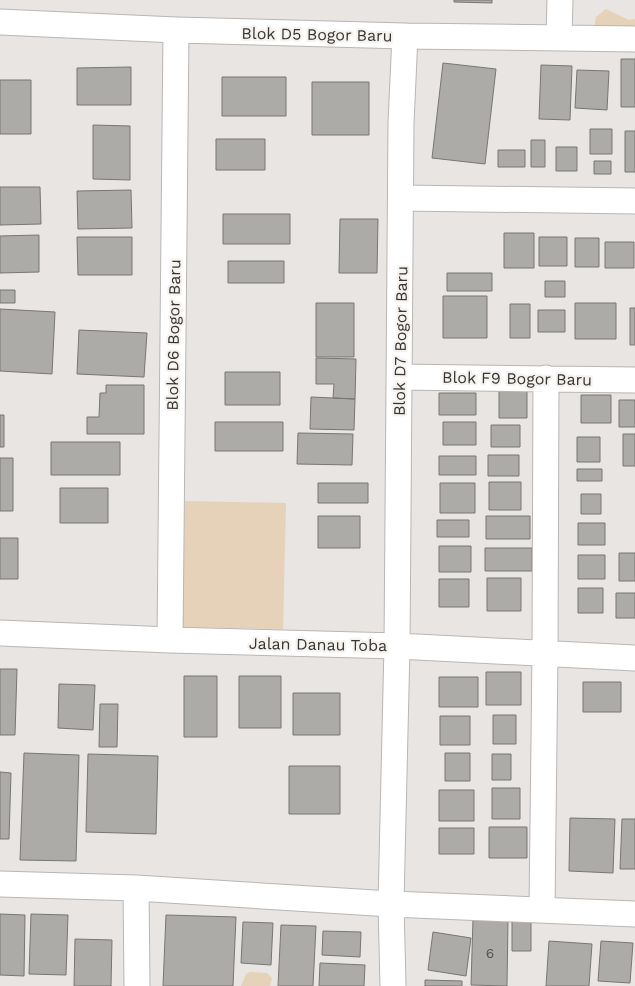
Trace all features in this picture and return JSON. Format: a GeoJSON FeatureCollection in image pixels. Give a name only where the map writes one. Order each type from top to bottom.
{"type":"FeatureCollection","features":[{"type":"Feature","properties":{"kind":"street"},"geometry":{"type":"LineString","coordinates":[[559,38],[560,0]]}},
{"type":"Feature","properties":{"kind":"street","name":"Blok D5 Bogor Baru"},"geometry":{"type":"LineString","coordinates":[[0,22],[176,30],[405,36],[635,39]]}},
{"type":"Feature","properties":{"kind":"street","name":"Blok D6 Bogor Baru"},"geometry":{"type":"LineString","coordinates":[[170,640],[176,30]]}},
{"type":"Feature","properties":{"kind":"street","name":"Blok D7 Bogor Baru"},"geometry":{"type":"LineString","coordinates":[[393,986],[391,904],[397,646],[401,123],[405,36]]}},
{"type":"Feature","properties":{"kind":"street"},"geometry":{"type":"LineString","coordinates":[[401,198],[635,201]]}},
{"type":"Feature","properties":{"kind":"street","name":"Blok F9 Bogor Baru"},"geometry":{"type":"LineString","coordinates":[[400,377],[635,380]]}},
{"type":"Feature","properties":{"kind":"street"},"geometry":{"type":"LineString","coordinates":[[542,910],[546,378]]}},
{"type":"Feature","properties":{"kind":"street","name":"Jalan Danau Toba"},"geometry":{"type":"LineString","coordinates":[[0,633],[397,646],[635,658]]}},
{"type":"Feature","properties":{"kind":"street"},"geometry":{"type":"LineString","coordinates":[[0,884],[136,888],[391,904],[635,914]]}},
{"type":"Feature","properties":{"kind":"street"},"geometry":{"type":"LineString","coordinates":[[136,888],[137,986]]}},
{"type":"Feature","properties":{"kind":"shaded area"},"geometry":{"type":"Polygon","coordinates":[[[606,9],[629,20],[635,19],[635,45],[594,29],[596,17],[606,9]]]}},
{"type":"Feature","properties":{"kind":"shaded area"},"geometry":{"type":"Polygon","coordinates":[[[185,501],[286,503],[283,629],[182,627],[185,501]]]}},
{"type":"Feature","properties":{"kind":"shaded area"},"geometry":{"type":"Polygon","coordinates":[[[250,972],[267,973],[272,978],[270,986],[241,986],[246,974],[250,972]]]}},
{"type":"Feature","properties":{"kind":"building"},"geometry":{"type":"Polygon","coordinates":[[[454,0],[492,0],[492,3],[454,2],[454,0]]]}},
{"type":"Feature","properties":{"kind":"building"},"geometry":{"type":"Polygon","coordinates":[[[621,59],[635,59],[635,107],[621,107],[621,59]]]}},
{"type":"Feature","properties":{"kind":"building"},"geometry":{"type":"Polygon","coordinates":[[[443,63],[496,69],[485,164],[432,158],[443,63]]]}},
{"type":"Feature","properties":{"kind":"building"},"geometry":{"type":"Polygon","coordinates":[[[541,65],[572,66],[570,120],[539,119],[541,65]]]}},
{"type":"Feature","properties":{"kind":"building"},"geometry":{"type":"Polygon","coordinates":[[[131,67],[131,105],[77,105],[77,68],[131,67]]]}},
{"type":"Feature","properties":{"kind":"building"},"geometry":{"type":"Polygon","coordinates":[[[577,70],[609,71],[607,110],[575,108],[577,70]]]}},
{"type":"Feature","properties":{"kind":"building"},"geometry":{"type":"Polygon","coordinates":[[[222,77],[286,77],[286,116],[222,116],[222,77]]]}},
{"type":"Feature","properties":{"kind":"building"},"geometry":{"type":"Polygon","coordinates":[[[0,80],[31,80],[31,134],[0,134],[0,80]]]}},
{"type":"Feature","properties":{"kind":"building"},"geometry":{"type":"Polygon","coordinates":[[[312,82],[369,82],[369,135],[312,135],[312,82]]]}},
{"type":"Feature","properties":{"kind":"building"},"geometry":{"type":"Polygon","coordinates":[[[93,125],[130,126],[130,180],[93,179],[93,125]]]}},
{"type":"Feature","properties":{"kind":"building"},"geometry":{"type":"Polygon","coordinates":[[[590,129],[612,129],[612,154],[590,154],[590,129]]]}},
{"type":"Feature","properties":{"kind":"building"},"geometry":{"type":"Polygon","coordinates":[[[625,131],[635,131],[635,172],[625,172],[625,131]]]}},
{"type":"Feature","properties":{"kind":"building"},"geometry":{"type":"Polygon","coordinates":[[[216,139],[265,139],[265,170],[216,170],[216,139]]]}},
{"type":"Feature","properties":{"kind":"building"},"geometry":{"type":"Polygon","coordinates":[[[531,140],[545,140],[545,167],[531,167],[531,140]]]}},
{"type":"Feature","properties":{"kind":"building"},"geometry":{"type":"Polygon","coordinates":[[[556,147],[577,147],[577,171],[556,171],[556,147]]]}},
{"type":"Feature","properties":{"kind":"building"},"geometry":{"type":"Polygon","coordinates":[[[498,150],[525,150],[525,167],[498,167],[498,150]]]}},
{"type":"Feature","properties":{"kind":"building"},"geometry":{"type":"Polygon","coordinates":[[[594,161],[611,161],[611,174],[594,174],[594,161]]]}},
{"type":"Feature","properties":{"kind":"building"},"geometry":{"type":"Polygon","coordinates":[[[0,187],[40,187],[41,224],[0,225],[0,187]]]}},
{"type":"Feature","properties":{"kind":"building"},"geometry":{"type":"Polygon","coordinates":[[[131,190],[132,228],[78,229],[77,191],[131,190]]]}},
{"type":"Feature","properties":{"kind":"building"},"geometry":{"type":"Polygon","coordinates":[[[223,214],[290,214],[290,244],[223,244],[223,214]]]}},
{"type":"Feature","properties":{"kind":"building"},"geometry":{"type":"Polygon","coordinates":[[[340,219],[378,219],[377,273],[339,273],[340,219]]]}},
{"type":"Feature","properties":{"kind":"building"},"geometry":{"type":"Polygon","coordinates":[[[504,233],[534,233],[534,268],[504,268],[504,233]]]}},
{"type":"Feature","properties":{"kind":"building"},"geometry":{"type":"Polygon","coordinates":[[[39,235],[39,272],[0,273],[0,236],[39,235]]]}},
{"type":"Feature","properties":{"kind":"building"},"geometry":{"type":"Polygon","coordinates":[[[77,237],[132,237],[132,275],[78,275],[77,237]]]}},
{"type":"Feature","properties":{"kind":"building"},"geometry":{"type":"Polygon","coordinates":[[[539,237],[567,237],[567,266],[539,266],[539,237]]]}},
{"type":"Feature","properties":{"kind":"building"},"geometry":{"type":"Polygon","coordinates":[[[575,238],[599,238],[599,267],[575,267],[575,238]]]}},
{"type":"Feature","properties":{"kind":"building"},"geometry":{"type":"Polygon","coordinates":[[[605,242],[634,242],[634,268],[605,268],[605,242]]]}},
{"type":"Feature","properties":{"kind":"building"},"geometry":{"type":"Polygon","coordinates":[[[228,261],[284,261],[284,283],[228,283],[228,261]]]}},
{"type":"Feature","properties":{"kind":"building"},"geometry":{"type":"Polygon","coordinates":[[[447,273],[492,273],[492,291],[447,291],[447,273]]]}},
{"type":"Feature","properties":{"kind":"building"},"geometry":{"type":"Polygon","coordinates":[[[545,281],[565,281],[565,297],[545,297],[545,281]]]}},
{"type":"Feature","properties":{"kind":"building"},"geometry":{"type":"Polygon","coordinates":[[[0,290],[15,290],[15,303],[0,303],[0,290]]]}},
{"type":"Feature","properties":{"kind":"building"},"geometry":{"type":"Polygon","coordinates":[[[443,296],[487,296],[487,338],[443,338],[443,296]]]}},
{"type":"Feature","properties":{"kind":"building"},"geometry":{"type":"Polygon","coordinates":[[[316,303],[354,303],[354,357],[316,357],[316,303]]]}},
{"type":"Feature","properties":{"kind":"building"},"geometry":{"type":"Polygon","coordinates":[[[575,303],[616,303],[616,339],[575,339],[575,303]]]}},
{"type":"Feature","properties":{"kind":"building"},"geometry":{"type":"Polygon","coordinates":[[[510,304],[530,304],[530,338],[510,338],[510,304]]]}},
{"type":"Feature","properties":{"kind":"building"},"geometry":{"type":"Polygon","coordinates":[[[630,308],[635,308],[635,345],[630,345],[630,308]]]}},
{"type":"Feature","properties":{"kind":"building"},"geometry":{"type":"Polygon","coordinates":[[[0,309],[55,312],[52,374],[0,371],[0,309]]]}},
{"type":"Feature","properties":{"kind":"building"},"geometry":{"type":"Polygon","coordinates":[[[538,310],[565,310],[565,332],[538,332],[538,310]]]}},
{"type":"Feature","properties":{"kind":"building"},"geometry":{"type":"Polygon","coordinates":[[[79,330],[147,333],[144,377],[77,374],[79,330]]]}},
{"type":"Feature","properties":{"kind":"building"},"geometry":{"type":"Polygon","coordinates":[[[316,358],[356,359],[355,399],[333,398],[334,384],[316,384],[316,358]]]}},
{"type":"Feature","properties":{"kind":"building"},"geometry":{"type":"Polygon","coordinates":[[[225,372],[280,372],[280,405],[225,405],[225,372]]]}},
{"type":"Feature","properties":{"kind":"building"},"geometry":{"type":"Polygon","coordinates":[[[106,385],[144,385],[144,434],[87,434],[87,417],[99,417],[100,393],[106,393],[106,385]]]}},
{"type":"Feature","properties":{"kind":"building"},"geometry":{"type":"Polygon","coordinates":[[[499,386],[527,386],[527,418],[499,418],[499,386]]]}},
{"type":"Feature","properties":{"kind":"building"},"geometry":{"type":"Polygon","coordinates":[[[439,393],[476,393],[476,415],[439,415],[439,393]]]}},
{"type":"Feature","properties":{"kind":"building"},"geometry":{"type":"Polygon","coordinates":[[[581,395],[611,395],[611,423],[581,423],[581,395]]]}},
{"type":"Feature","properties":{"kind":"building"},"geometry":{"type":"Polygon","coordinates":[[[311,397],[355,399],[354,430],[310,429],[311,397]]]}},
{"type":"Feature","properties":{"kind":"building"},"geometry":{"type":"Polygon","coordinates":[[[619,400],[635,400],[635,427],[619,427],[619,400]]]}},
{"type":"Feature","properties":{"kind":"building"},"geometry":{"type":"Polygon","coordinates":[[[0,415],[4,415],[4,447],[0,447],[0,415]]]}},
{"type":"Feature","properties":{"kind":"building"},"geometry":{"type":"Polygon","coordinates":[[[215,422],[283,422],[283,451],[215,451],[215,422]]]}},
{"type":"Feature","properties":{"kind":"building"},"geometry":{"type":"Polygon","coordinates":[[[443,422],[476,422],[476,445],[443,445],[443,422]]]}},
{"type":"Feature","properties":{"kind":"building"},"geometry":{"type":"Polygon","coordinates":[[[491,425],[520,425],[520,447],[491,447],[491,425]]]}},
{"type":"Feature","properties":{"kind":"building"},"geometry":{"type":"Polygon","coordinates":[[[298,433],[353,434],[352,465],[297,464],[298,433]]]}},
{"type":"Feature","properties":{"kind":"building"},"geometry":{"type":"Polygon","coordinates":[[[623,434],[635,434],[635,466],[623,466],[623,434]]]}},
{"type":"Feature","properties":{"kind":"building"},"geometry":{"type":"Polygon","coordinates":[[[577,437],[600,437],[600,462],[577,462],[577,437]]]}},
{"type":"Feature","properties":{"kind":"building"},"geometry":{"type":"Polygon","coordinates":[[[51,442],[120,442],[120,475],[51,475],[51,442]]]}},
{"type":"Feature","properties":{"kind":"building"},"geometry":{"type":"Polygon","coordinates":[[[488,455],[519,455],[519,476],[488,476],[488,455]]]}},
{"type":"Feature","properties":{"kind":"building"},"geometry":{"type":"Polygon","coordinates":[[[439,456],[476,456],[476,475],[439,475],[439,456]]]}},
{"type":"Feature","properties":{"kind":"building"},"geometry":{"type":"Polygon","coordinates":[[[0,458],[13,458],[13,511],[0,511],[0,458]]]}},
{"type":"Feature","properties":{"kind":"building"},"geometry":{"type":"Polygon","coordinates":[[[577,469],[602,469],[602,481],[577,481],[577,469]]]}},
{"type":"Feature","properties":{"kind":"building"},"geometry":{"type":"Polygon","coordinates":[[[489,482],[521,482],[521,510],[489,510],[489,482]]]}},
{"type":"Feature","properties":{"kind":"building"},"geometry":{"type":"Polygon","coordinates":[[[318,483],[368,483],[368,503],[318,503],[318,483]]]}},
{"type":"Feature","properties":{"kind":"building"},"geometry":{"type":"Polygon","coordinates":[[[440,483],[475,483],[475,513],[440,513],[440,483]]]}},
{"type":"Feature","properties":{"kind":"building"},"geometry":{"type":"Polygon","coordinates":[[[60,488],[108,488],[108,523],[60,523],[60,488]]]}},
{"type":"Feature","properties":{"kind":"building"},"geometry":{"type":"Polygon","coordinates":[[[581,494],[601,494],[601,514],[581,514],[581,494]]]}},
{"type":"Feature","properties":{"kind":"building"},"geometry":{"type":"Polygon","coordinates":[[[318,516],[360,516],[360,548],[318,548],[318,516]]]}},
{"type":"Feature","properties":{"kind":"building"},"geometry":{"type":"Polygon","coordinates":[[[486,516],[530,516],[530,539],[486,539],[486,516]]]}},
{"type":"Feature","properties":{"kind":"building"},"geometry":{"type":"Polygon","coordinates":[[[437,520],[469,520],[469,537],[437,537],[437,520]]]}},
{"type":"Feature","properties":{"kind":"building"},"geometry":{"type":"Polygon","coordinates":[[[578,523],[605,523],[605,545],[578,545],[578,523]]]}},
{"type":"Feature","properties":{"kind":"building"},"geometry":{"type":"Polygon","coordinates":[[[0,538],[18,538],[18,579],[0,579],[0,538]]]}},
{"type":"Feature","properties":{"kind":"building"},"geometry":{"type":"Polygon","coordinates":[[[439,546],[471,546],[471,572],[439,572],[439,546]]]}},
{"type":"Feature","properties":{"kind":"building"},"geometry":{"type":"Polygon","coordinates":[[[485,548],[532,548],[532,571],[485,571],[485,548]]]}},
{"type":"Feature","properties":{"kind":"building"},"geometry":{"type":"Polygon","coordinates":[[[619,553],[635,553],[635,581],[619,581],[619,553]]]}},
{"type":"Feature","properties":{"kind":"building"},"geometry":{"type":"Polygon","coordinates":[[[578,555],[605,555],[605,579],[578,579],[578,555]]]}},
{"type":"Feature","properties":{"kind":"building"},"geometry":{"type":"Polygon","coordinates":[[[487,578],[521,578],[521,611],[487,611],[487,578]]]}},
{"type":"Feature","properties":{"kind":"building"},"geometry":{"type":"Polygon","coordinates":[[[439,579],[469,579],[469,607],[439,607],[439,579]]]}},
{"type":"Feature","properties":{"kind":"building"},"geometry":{"type":"Polygon","coordinates":[[[578,588],[603,588],[603,613],[578,613],[578,588]]]}},
{"type":"Feature","properties":{"kind":"building"},"geometry":{"type":"Polygon","coordinates":[[[616,593],[635,593],[635,618],[616,618],[616,593]]]}},
{"type":"Feature","properties":{"kind":"building"},"geometry":{"type":"Polygon","coordinates":[[[0,669],[17,669],[15,735],[0,735],[0,669]]]}},
{"type":"Feature","properties":{"kind":"building"},"geometry":{"type":"Polygon","coordinates":[[[486,672],[521,672],[521,705],[486,705],[486,672]]]}},
{"type":"Feature","properties":{"kind":"building"},"geometry":{"type":"Polygon","coordinates":[[[184,676],[217,676],[217,737],[184,737],[184,676]]]}},
{"type":"Feature","properties":{"kind":"building"},"geometry":{"type":"Polygon","coordinates":[[[239,676],[281,676],[281,728],[239,728],[239,676]]]}},
{"type":"Feature","properties":{"kind":"building"},"geometry":{"type":"Polygon","coordinates":[[[439,677],[478,677],[478,707],[439,707],[439,677]]]}},
{"type":"Feature","properties":{"kind":"building"},"geometry":{"type":"Polygon","coordinates":[[[583,682],[621,682],[621,712],[583,712],[583,682]]]}},
{"type":"Feature","properties":{"kind":"building"},"geometry":{"type":"Polygon","coordinates":[[[59,684],[95,685],[93,730],[58,728],[59,684]]]}},
{"type":"Feature","properties":{"kind":"building"},"geometry":{"type":"Polygon","coordinates":[[[293,693],[340,693],[340,735],[293,735],[293,693]]]}},
{"type":"Feature","properties":{"kind":"building"},"geometry":{"type":"Polygon","coordinates":[[[100,704],[118,704],[117,747],[99,747],[100,704]]]}},
{"type":"Feature","properties":{"kind":"building"},"geometry":{"type":"Polygon","coordinates":[[[493,715],[516,715],[516,744],[493,744],[493,715]]]}},
{"type":"Feature","properties":{"kind":"building"},"geometry":{"type":"Polygon","coordinates":[[[440,716],[470,716],[470,745],[440,745],[440,716]]]}},
{"type":"Feature","properties":{"kind":"building"},"geometry":{"type":"Polygon","coordinates":[[[24,753],[79,755],[76,861],[20,860],[24,753]]]}},
{"type":"Feature","properties":{"kind":"building"},"geometry":{"type":"Polygon","coordinates":[[[445,753],[470,753],[470,781],[445,781],[445,753]]]}},
{"type":"Feature","properties":{"kind":"building"},"geometry":{"type":"Polygon","coordinates":[[[88,754],[158,756],[156,834],[86,832],[88,754]]]}},
{"type":"Feature","properties":{"kind":"building"},"geometry":{"type":"Polygon","coordinates":[[[492,754],[511,754],[511,780],[492,780],[492,754]]]}},
{"type":"Feature","properties":{"kind":"building"},"geometry":{"type":"Polygon","coordinates":[[[289,766],[340,766],[340,814],[289,814],[289,766]]]}},
{"type":"Feature","properties":{"kind":"building"},"geometry":{"type":"Polygon","coordinates":[[[0,772],[11,773],[9,839],[0,839],[0,772]]]}},
{"type":"Feature","properties":{"kind":"building"},"geometry":{"type":"Polygon","coordinates":[[[492,788],[520,788],[520,819],[492,819],[492,788]]]}},
{"type":"Feature","properties":{"kind":"building"},"geometry":{"type":"Polygon","coordinates":[[[439,790],[474,790],[474,821],[439,821],[439,790]]]}},
{"type":"Feature","properties":{"kind":"building"},"geometry":{"type":"Polygon","coordinates":[[[570,818],[615,819],[613,873],[569,871],[570,818]]]}},
{"type":"Feature","properties":{"kind":"building"},"geometry":{"type":"Polygon","coordinates":[[[622,819],[635,819],[635,869],[620,869],[622,819]]]}},
{"type":"Feature","properties":{"kind":"building"},"geometry":{"type":"Polygon","coordinates":[[[489,827],[527,827],[527,858],[489,858],[489,827]]]}},
{"type":"Feature","properties":{"kind":"building"},"geometry":{"type":"Polygon","coordinates":[[[439,828],[474,828],[474,854],[439,854],[439,828]]]}},
{"type":"Feature","properties":{"kind":"building"},"geometry":{"type":"Polygon","coordinates":[[[0,914],[25,915],[24,976],[0,975],[0,914]]]}},
{"type":"Feature","properties":{"kind":"building"},"geometry":{"type":"Polygon","coordinates":[[[31,914],[68,915],[66,975],[29,974],[31,914]]]}},
{"type":"Feature","properties":{"kind":"building"},"geometry":{"type":"Polygon","coordinates":[[[166,915],[236,917],[233,986],[163,986],[166,915]]]}},
{"type":"Feature","properties":{"kind":"building"},"geometry":{"type":"Polygon","coordinates":[[[473,919],[508,920],[507,986],[471,985],[473,919]]]}},
{"type":"Feature","properties":{"kind":"building"},"geometry":{"type":"Polygon","coordinates":[[[512,920],[531,920],[531,951],[512,951],[512,920]]]}},
{"type":"Feature","properties":{"kind":"building"},"geometry":{"type":"Polygon","coordinates":[[[243,922],[273,923],[271,965],[241,963],[243,922]]]}},
{"type":"Feature","properties":{"kind":"building"},"geometry":{"type":"Polygon","coordinates":[[[281,925],[316,926],[313,986],[278,986],[281,925]]]}},
{"type":"Feature","properties":{"kind":"building"},"geometry":{"type":"Polygon","coordinates":[[[323,931],[361,932],[360,957],[322,955],[323,931]]]}},
{"type":"Feature","properties":{"kind":"building"},"geometry":{"type":"Polygon","coordinates":[[[433,932],[471,938],[466,976],[428,970],[433,932]]]}},
{"type":"Feature","properties":{"kind":"building"},"geometry":{"type":"Polygon","coordinates":[[[75,939],[112,940],[111,986],[74,986],[75,939]]]}},
{"type":"Feature","properties":{"kind":"building"},"geometry":{"type":"Polygon","coordinates":[[[549,941],[592,944],[589,986],[546,986],[549,941]]]}},
{"type":"Feature","properties":{"kind":"building"},"geometry":{"type":"Polygon","coordinates":[[[601,941],[633,943],[630,983],[598,981],[601,941]]]}},
{"type":"Feature","properties":{"kind":"building"},"geometry":{"type":"Polygon","coordinates":[[[320,963],[365,965],[364,986],[319,986],[320,963]]]}},
{"type":"Feature","properties":{"kind":"building"},"geometry":{"type":"Polygon","coordinates":[[[425,980],[462,981],[462,986],[425,986],[425,980]]]}}]}
